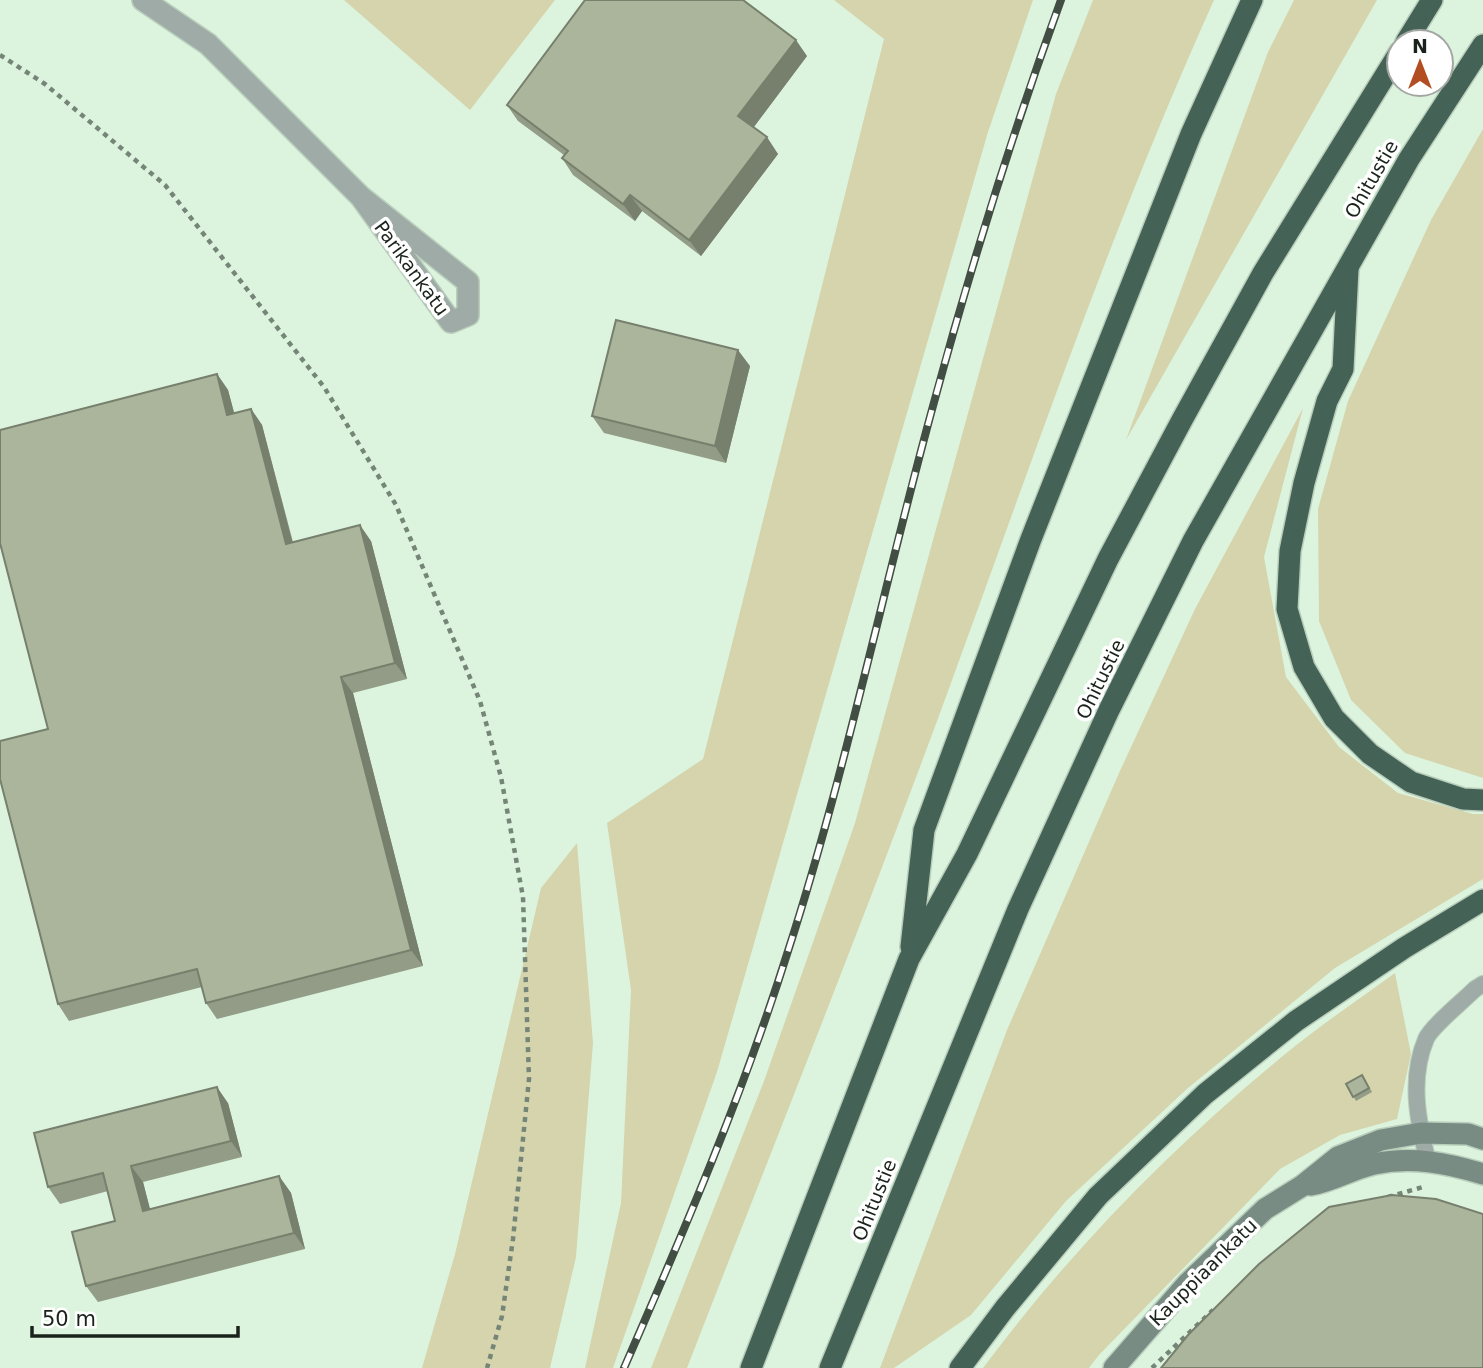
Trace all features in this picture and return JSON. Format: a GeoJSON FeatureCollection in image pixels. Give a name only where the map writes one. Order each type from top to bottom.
{"type":"FeatureCollection","features":[{"type":"Feature","properties":{"kind":"highway"},"geometry":{"type":"LineString","coordinates":[[909,959],[925,830],[1031,539],[1191,134],[1252,0]]}},
{"type":"Feature","properties":{"kind":"highway"},"geometry":{"type":"LineString","coordinates":[[1415,28],[1432,0]]}},
{"type":"Feature","properties":{"kind":"highway","name":"Ohitustie"},"geometry":{"type":"LineString","coordinates":[[830,1368],[1018,909],[1110,710],[1193,541],[1409,159],[1483,45]]}},
{"type":"Feature","properties":{"kind":"highway"},"geometry":{"type":"LineString","coordinates":[[751,1368],[909,959],[967,854],[1108,559],[1182,420],[1263,273],[1385,76]]}},
{"type":"Feature","properties":{"kind":"highway"},"geometry":{"type":"LineString","coordinates":[[1348,264],[1343,369],[1328,401],[1304,483],[1290,551],[1287,609],[1304,667],[1334,718],[1370,754],[1411,782],[1462,799],[1483,800]]}},
{"type":"Feature","properties":{"kind":"highway"},"geometry":{"type":"LineString","coordinates":[[960,1368],[1005,1308],[1098,1196],[1205,1094],[1296,1021],[1404,948],[1483,900]]}},
{"type":"Feature","properties":{"kind":"street","name":"Parikankatu"},"geometry":{"type":"LineString","coordinates":[[143,0],[208,44],[361,197],[468,282],[468,315],[451,322],[361,197]]}},
{"type":"Feature","properties":{"kind":"street","name":"Kauppiaankatu"},"geometry":{"type":"LineString","coordinates":[[1114,1368],[1188,1283],[1265,1209],[1302,1186],[1338,1157],[1381,1140],[1421,1133],[1468,1134],[1483,1139]]}},
{"type":"Feature","properties":{"kind":"street","name":"Kauppiaankatu"},"geometry":{"type":"LineString","coordinates":[[1302,1186],[1322,1183],[1372,1164],[1412,1159],[1452,1165],[1483,1174]]}},
{"type":"Feature","properties":{"kind":"lane"},"geometry":{"type":"LineString","coordinates":[[1428,1162],[1418,1122],[1416,1079],[1427,1037],[1483,984]]}},
{"type":"Feature","properties":{"kind":"path"},"geometry":{"type":"LineString","coordinates":[[0,55],[45,84],[164,185],[324,387],[396,505],[480,701],[501,777],[523,897],[529,1079],[513,1239],[502,1316],[487,1368]]}},
{"type":"Feature","properties":{"kind":"path"},"geometry":{"type":"LineString","coordinates":[[1379,1199],[1427,1186]]}},
{"type":"Feature","properties":{"kind":"path"},"geometry":{"type":"LineString","coordinates":[[1152,1368],[1217,1307]]}},
{"type":"Feature","properties":{"kind":"green space"},"geometry":{"type":"Polygon","coordinates":[[[344,0],[555,0],[470,110],[344,0]]]}},
{"type":"Feature","properties":{"kind":"green space"},"geometry":{"type":"Polygon","coordinates":[[[834,0],[1033,0],[988,132],[717,1072],[613,1368],[585,1368],[621,1203],[631,990],[607,823],[703,759],[884,39],[834,0]]]}},
{"type":"Feature","properties":{"kind":"green space"},"geometry":{"type":"Polygon","coordinates":[[[1093,0],[1214,0],[1107,258],[916,779],[687,1368],[651,1368],[764,1081],[855,823],[1056,94],[1093,0]]]}},
{"type":"Feature","properties":{"kind":"green space"},"geometry":{"type":"Polygon","coordinates":[[[1294,0],[1377,0],[1126,440],[1268,52],[1294,0]]]}},
{"type":"Feature","properties":{"kind":"green space"},"geometry":{"type":"Polygon","coordinates":[[[1483,129],[1483,778],[1405,753],[1351,700],[1319,621],[1318,509],[1348,401],[1431,220],[1483,129]]]}},
{"type":"Feature","properties":{"kind":"green space"},"geometry":{"type":"Polygon","coordinates":[[[1303,408],[1264,557],[1286,677],[1339,747],[1398,793],[1473,814],[1483,814],[1483,879],[1335,968],[1188,1088],[1066,1201],[971,1315],[894,1368],[880,1368],[1007,1030],[1119,773],[1195,609],[1303,408]]]}},
{"type":"Feature","properties":{"kind":"green space"},"geometry":{"type":"Polygon","coordinates":[[[577,843],[593,1043],[576,1257],[550,1368],[422,1368],[455,1254],[541,888],[577,843]]]}},
{"type":"Feature","properties":{"kind":"green space"},"geometry":{"type":"Polygon","coordinates":[[[1395,973],[1411,1054],[1397,1119],[1340,1135],[1280,1169],[1089,1368],[983,1368],[1051,1283],[1162,1164],[1284,1055],[1395,973]]]}},
{"type":"Feature","properties":{"kind":"building"},"geometry":{"type":"Polygon","coordinates":[[[585,0],[743,0],[796,40],[738,116],[767,137],[689,240],[630,195],[623,204],[562,158],[568,151],[507,105],[585,0]]]}},
{"type":"Feature","properties":{"kind":"building"},"geometry":{"type":"Polygon","coordinates":[[[616,320],[738,350],[715,446],[592,416],[616,320]]]}},
{"type":"Feature","properties":{"kind":"building"},"geometry":{"type":"Polygon","coordinates":[[[217,374],[227,415],[251,409],[286,544],[360,525],[395,663],[341,677],[411,950],[206,1003],[197,969],[58,1004],[0,779],[0,741],[48,729],[0,543],[0,430],[217,374]]]}},
{"type":"Feature","properties":{"kind":"building"},"geometry":{"type":"Polygon","coordinates":[[[1362,1075],[1369,1088],[1353,1097],[1346,1084],[1362,1075]]]}},
{"type":"Feature","properties":{"kind":"building"},"geometry":{"type":"Polygon","coordinates":[[[217,1087],[231,1141],[131,1166],[143,1211],[279,1176],[294,1233],[86,1286],[72,1232],[115,1221],[103,1173],[48,1187],[34,1133],[217,1087]]]}},
{"type":"Feature","properties":{"kind":"building"},"geometry":{"type":"Polygon","coordinates":[[[1392,1195],[1436,1199],[1483,1214],[1483,1368],[1161,1368],[1188,1335],[1259,1264],[1329,1207],[1392,1195]]]}},
{"type":"Feature","properties":{"kind":"railway"},"geometry":{"type":"LineString","coordinates":[[624,1368],[732,1110],[788,951],[828,816],[915,474],[962,304],[1009,151],[1061,0]]}}]}
